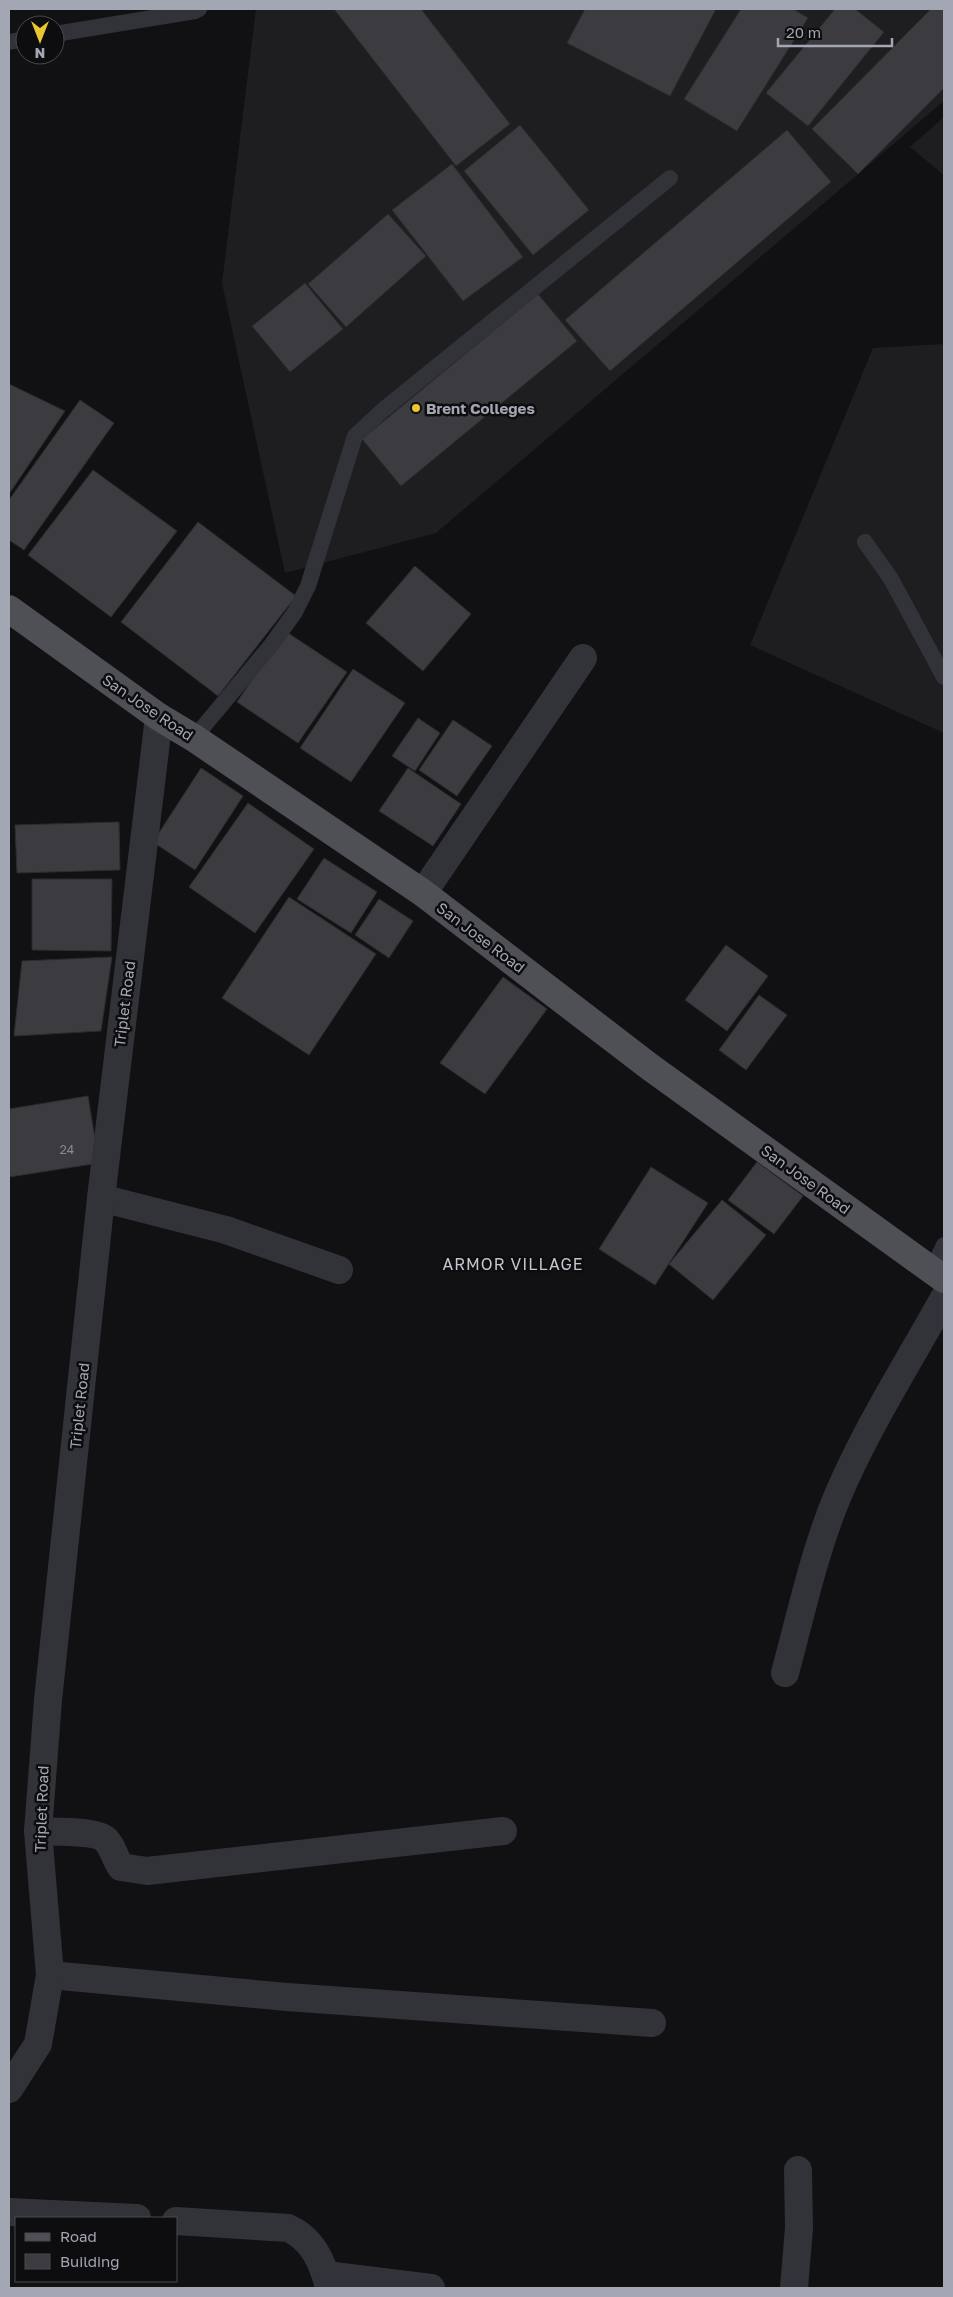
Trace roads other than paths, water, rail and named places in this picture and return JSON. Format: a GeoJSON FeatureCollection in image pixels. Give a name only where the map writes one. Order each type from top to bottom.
{"type":"FeatureCollection","features":[{"type":"Feature","properties":{"kind":"main road","name":"San Jose Road"},"geometry":{"type":"LineString","coordinates":[[9,609],[159,717],[194,738],[423,893],[650,1067],[938,1274]]}},
{"type":"Feature","properties":{"kind":"street"},"geometry":{"type":"LineString","coordinates":[[423,893],[583,658]]}},
{"type":"Feature","properties":{"kind":"street","name":"Triplet Road"},"geometry":{"type":"LineString","coordinates":[[9,2089],[38,2044],[50,1975],[38,1831],[48,1700],[101,1198],[159,717]]}},
{"type":"Feature","properties":{"kind":"street"},"geometry":{"type":"LineString","coordinates":[[101,1198],[226,1230],[339,1270]]}},
{"type":"Feature","properties":{"kind":"street"},"geometry":{"type":"LineString","coordinates":[[785,1673],[822,1538],[838,1496],[858,1452],[944,1298]]}},
{"type":"Feature","properties":{"kind":"street"},"geometry":{"type":"LineString","coordinates":[[38,1831],[89,1834],[103,1837],[121,1867],[148,1871],[503,1831]]}},
{"type":"Feature","properties":{"kind":"street"},"geometry":{"type":"LineString","coordinates":[[50,1975],[287,1997],[652,2023]]}},
{"type":"Feature","properties":{"kind":"street"},"geometry":{"type":"LineString","coordinates":[[794,2288],[799,2228],[798,2170]]}},
{"type":"Feature","properties":{"kind":"street"},"geometry":{"type":"LineString","coordinates":[[9,2212],[116,2217]]}},
{"type":"Feature","properties":{"kind":"street"},"geometry":{"type":"LineString","coordinates":[[178,2221],[288,2228],[307,2240],[317,2254],[328,2282],[431,2288]]}},
{"type":"Feature","properties":{"kind":"lane"},"geometry":{"type":"LineString","coordinates":[[65,32],[199,9]]}},
{"type":"Feature","properties":{"kind":"lane"},"geometry":{"type":"LineString","coordinates":[[194,738],[272,644],[295,612],[308,586],[355,436],[383,410],[670,178]]}},
{"type":"Feature","properties":{"kind":"lane"},"geometry":{"type":"LineString","coordinates":[[865,542],[891,580],[944,677]]}},
{"type":"Feature","properties":{"kind":"lane"},"geometry":{"type":"LineString","coordinates":[[938,1274],[944,1245]]}},
{"type":"Feature","properties":{"kind":"place","name":"Brent Colleges"},"geometry":{"type":"Point","coordinates":[416,408]}},
{"type":"Feature","properties":{"kind":"district","name":"ARMOR VILLAGE"},"geometry":{"type":"Point","coordinates":[513,1264]}}]}
